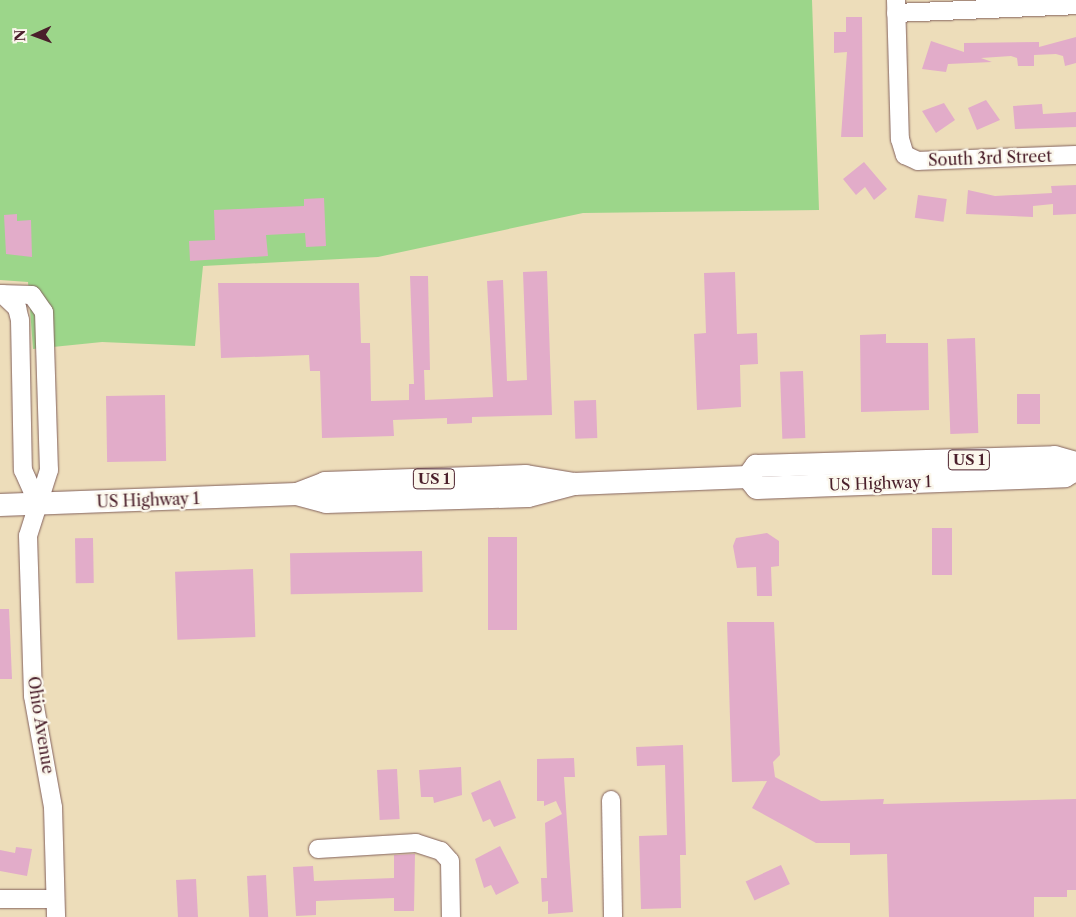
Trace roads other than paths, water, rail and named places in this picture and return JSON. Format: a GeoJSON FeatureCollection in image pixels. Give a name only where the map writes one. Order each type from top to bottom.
{"type":"FeatureCollection","features":[{"type":"Feature","properties":{"kind":"main road","name":"US Highway 1"},"geometry":{"type":"LineString","coordinates":[[748,477],[756,466],[1055,457],[1076,463]]}},
{"type":"Feature","properties":{"kind":"main road","name":"US Highway 1"},"geometry":{"type":"LineString","coordinates":[[748,477],[757,488],[1065,476],[1076,470]]}},
{"type":"Feature","properties":{"kind":"main road","name":"US Highway 1"},"geometry":{"type":"LineString","coordinates":[[0,505],[297,494],[326,502],[519,496],[574,484],[748,477]]}},
{"type":"Feature","properties":{"kind":"street"},"geometry":{"type":"LineString","coordinates":[[896,7],[1076,6]]}},
{"type":"Feature","properties":{"kind":"street","name":"South 3rd Street"},"geometry":{"type":"LineString","coordinates":[[896,7],[900,139],[905,155],[918,161],[1076,155]]}},
{"type":"Feature","properties":{"kind":"street"},"geometry":{"type":"LineString","coordinates":[[1,294],[17,308],[20,320],[23,470],[38,504]]}},
{"type":"Feature","properties":{"kind":"street","name":"Ohio Avenue"},"geometry":{"type":"LineString","coordinates":[[1,294],[32,295],[44,312],[48,470],[28,536],[31,670],[53,807],[56,917]]}},
{"type":"Feature","properties":{"kind":"street"},"geometry":{"type":"LineString","coordinates":[[611,800],[614,917]]}},
{"type":"Feature","properties":{"kind":"street"},"geometry":{"type":"LineString","coordinates":[[318,849],[416,843],[441,851],[450,861],[451,917]]}},
{"type":"Feature","properties":{"kind":"street"},"geometry":{"type":"LineString","coordinates":[[0,899],[55,899]]}}]}
